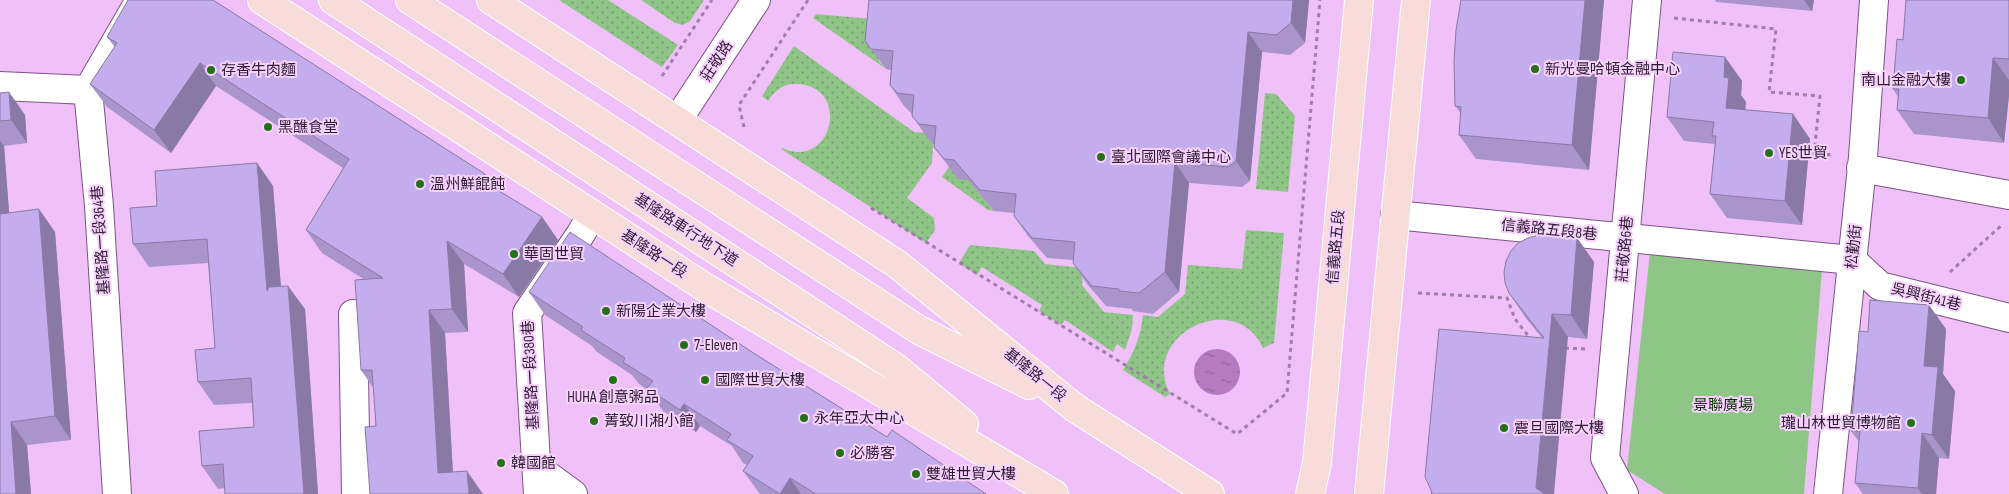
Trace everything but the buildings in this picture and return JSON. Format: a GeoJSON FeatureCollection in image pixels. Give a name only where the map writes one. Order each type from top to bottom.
{"type":"FeatureCollection","features":[{"type":"Feature","properties":{"kind":"main road","name":"基隆路一段"},"geometry":{"type":"LineString","coordinates":[[262,0],[706,288],[1027,476],[1054,494]]}},
{"type":"Feature","properties":{"kind":"main road","name":"基隆路車行地下道"},"geometry":{"type":"LineString","coordinates":[[333,0],[895,367],[1027,476]]}},
{"type":"Feature","properties":{"kind":"main road"},"geometry":{"type":"LineString","coordinates":[[410,0],[919,330],[1075,408]]}},
{"type":"Feature","properties":{"kind":"main road","name":"基隆路一段"},"geometry":{"type":"LineString","coordinates":[[491,0],[897,264],[1075,408],[1210,494]]}},
{"type":"Feature","properties":{"kind":"main road","name":"信義路五段"},"geometry":{"type":"LineString","coordinates":[[1310,494],[1316,464],[1359,0]]}},
{"type":"Feature","properties":{"kind":"main road"},"geometry":{"type":"LineString","coordinates":[[1368,494],[1416,0]]}},
{"type":"Feature","properties":{"kind":"street"},"geometry":{"type":"LineString","coordinates":[[0,86],[88,90],[140,0]]}},
{"type":"Feature","properties":{"kind":"street","name":"莊敬路"},"geometry":{"type":"LineString","coordinates":[[677,121],[756,0]]}},
{"type":"Feature","properties":{"kind":"street","name":"松勤街"},"geometry":{"type":"LineString","coordinates":[[1828,494],[1862,163],[1874,0]]}},
{"type":"Feature","properties":{"kind":"street","name":"莊敬路6巷"},"geometry":{"type":"LineString","coordinates":[[1624,494],[1605,458],[1647,7]]}},
{"type":"Feature","properties":{"kind":"street","name":"基隆路一段364巷"},"geometry":{"type":"LineString","coordinates":[[88,90],[99,206],[117,494]]}},
{"type":"Feature","properties":{"kind":"street"},"geometry":{"type":"LineString","coordinates":[[1862,163],[2009,194]]}},
{"type":"Feature","properties":{"kind":"street","name":"基隆路一段380巷"},"geometry":{"type":"LineString","coordinates":[[538,494],[526,314],[592,215]]}},
{"type":"Feature","properties":{"kind":"street","name":"信義路五段8巷"},"geometry":{"type":"LineString","coordinates":[[1395,215],[1852,260]]}},
{"type":"Feature","properties":{"kind":"street","name":"吳興街41巷"},"geometry":{"type":"LineString","coordinates":[[1852,260],[1880,286],[2009,318]]}},
{"type":"Feature","properties":{"kind":"street"},"geometry":{"type":"LineString","coordinates":[[353,314],[356,494]]}},
{"type":"Feature","properties":{"kind":"street"},"geometry":{"type":"LineString","coordinates":[[536,467],[573,494]]}},
{"type":"Feature","properties":{"kind":"path"},"geometry":{"type":"LineString","coordinates":[[660,78],[712,0]]}},
{"type":"Feature","properties":{"kind":"path"},"geometry":{"type":"LineString","coordinates":[[745,131],[738,105],[808,0]]}},
{"type":"Feature","properties":{"kind":"path"},"geometry":{"type":"LineString","coordinates":[[864,204],[1237,434],[1287,394],[1320,0]]}},
{"type":"Feature","properties":{"kind":"path"},"geometry":{"type":"LineString","coordinates":[[1647,7],[1776,29],[1769,92],[1820,96],[1814,154],[1862,163]]}},
{"type":"Feature","properties":{"kind":"path"},"geometry":{"type":"LineString","coordinates":[[1930,299],[1938,284],[2009,219]]}},
{"type":"Feature","properties":{"kind":"path"},"geometry":{"type":"LineString","coordinates":[[1388,292],[1507,298],[1515,319],[1528,336],[1534,340]]}},
{"type":"Feature","properties":{"kind":"path"},"geometry":{"type":"LineString","coordinates":[[1557,347],[1615,351]]}},
{"type":"Feature","properties":{"kind":"green space"},"geometry":{"type":"Polygon","coordinates":[[[559,0],[608,0],[678,45],[662,67],[559,0]]]}},
{"type":"Feature","properties":{"kind":"green space"},"geometry":{"type":"Polygon","coordinates":[[[641,0],[704,0],[690,21],[683,25],[675,23],[641,0]]]}},
{"type":"Feature","properties":{"kind":"green space"},"geometry":{"type":"Polygon","coordinates":[[[816,14],[883,20],[879,61],[886,69],[813,18],[816,14]]]}},
{"type":"Feature","properties":{"kind":"green space"},"geometry":{"type":"Polygon","coordinates":[[[794,46],[914,132],[927,133],[927,137],[933,144],[932,163],[907,198],[934,218],[935,230],[926,243],[781,149],[800,152],[814,148],[824,138],[829,125],[830,111],[825,98],[814,88],[792,84],[780,88],[768,101],[762,96],[794,46]]]}},
{"type":"Feature","properties":{"kind":"green space"},"geometry":{"type":"Polygon","coordinates":[[[1265,93],[1276,94],[1295,116],[1288,192],[1256,189],[1265,93]]]}},
{"type":"Feature","properties":{"kind":"green space"},"geometry":{"type":"Polygon","coordinates":[[[949,167],[975,181],[975,188],[994,211],[988,210],[942,177],[949,167]]]}},
{"type":"Feature","properties":{"kind":"green space"},"geometry":{"type":"Polygon","coordinates":[[[1246,230],[1284,233],[1274,343],[1263,348],[1250,330],[1232,321],[1213,320],[1194,326],[1178,337],[1168,353],[1164,373],[1170,394],[1165,397],[1123,370],[1136,344],[1141,330],[1143,315],[1158,317],[1185,294],[1188,265],[1242,269],[1246,230]]]}},
{"type":"Feature","properties":{"kind":"green space"},"geometry":{"type":"Polygon","coordinates":[[[970,245],[1034,251],[1045,264],[1083,268],[1082,285],[1104,312],[1133,315],[1132,329],[1125,350],[1117,344],[1113,352],[1065,320],[1061,325],[1039,311],[1042,305],[982,267],[977,275],[959,263],[970,245]]]}},
{"type":"Feature","properties":{"kind":"green space","name":"景聯廣場"},"geometry":{"type":"Polygon","coordinates":[[[1650,252],[1822,269],[1804,494],[1665,494],[1627,470],[1650,252]]]}},
{"type":"Feature","properties":{"kind":"water"},"geometry":{"type":"Polygon","coordinates":[[[1212,349],[1222,349],[1236,359],[1240,372],[1236,385],[1230,391],[1222,395],[1212,395],[1198,385],[1194,377],[1194,367],[1204,353],[1212,349]]]}},
{"type":"Feature","properties":{"kind":"place","name":"新光曼哈頓金融中心"},"geometry":{"type":"Point","coordinates":[1535,69]}},
{"type":"Feature","properties":{"kind":"place","name":"存香牛肉麵"},"geometry":{"type":"Point","coordinates":[211,70]}},
{"type":"Feature","properties":{"kind":"place","name":"南山金融大樓"},"geometry":{"type":"Point","coordinates":[1961,80]}},
{"type":"Feature","properties":{"kind":"place","name":"黑醮食堂"},"geometry":{"type":"Point","coordinates":[268,127]}},
{"type":"Feature","properties":{"kind":"place","name":"YES世貿"},"geometry":{"type":"Point","coordinates":[1769,153]}},
{"type":"Feature","properties":{"kind":"place","name":"臺北國際會議中心"},"geometry":{"type":"Point","coordinates":[1101,157]}},
{"type":"Feature","properties":{"kind":"place","name":"溫州鮮餛飩"},"geometry":{"type":"Point","coordinates":[420,184]}},
{"type":"Feature","properties":{"kind":"place","name":"華固世貿"},"geometry":{"type":"Point","coordinates":[514,254]}},
{"type":"Feature","properties":{"kind":"place","name":"新陽企業大樓"},"geometry":{"type":"Point","coordinates":[606,311]}},
{"type":"Feature","properties":{"kind":"place","name":"7-Eleven"},"geometry":{"type":"Point","coordinates":[684,345]}},
{"type":"Feature","properties":{"kind":"place","name":"HUHA 創意粥品"},"geometry":{"type":"Point","coordinates":[613,380]}},
{"type":"Feature","properties":{"kind":"place","name":"國際世貿大樓"},"geometry":{"type":"Point","coordinates":[705,380]}},
{"type":"Feature","properties":{"kind":"place","name":"永年亞太中心"},"geometry":{"type":"Point","coordinates":[804,418]}},
{"type":"Feature","properties":{"kind":"place","name":"菁致川湘小館"},"geometry":{"type":"Point","coordinates":[594,421]}},
{"type":"Feature","properties":{"kind":"place","name":"瓏山林世貿博物館"},"geometry":{"type":"Point","coordinates":[1911,423]}},
{"type":"Feature","properties":{"kind":"place","name":"震旦國際大樓"},"geometry":{"type":"Point","coordinates":[1504,428]}},
{"type":"Feature","properties":{"kind":"place","name":"必勝客"},"geometry":{"type":"Point","coordinates":[840,453]}},
{"type":"Feature","properties":{"kind":"place","name":"韓國館"},"geometry":{"type":"Point","coordinates":[501,463]}},
{"type":"Feature","properties":{"kind":"place","name":"雙雄世貿大樓"},"geometry":{"type":"Point","coordinates":[916,474]}}]}
